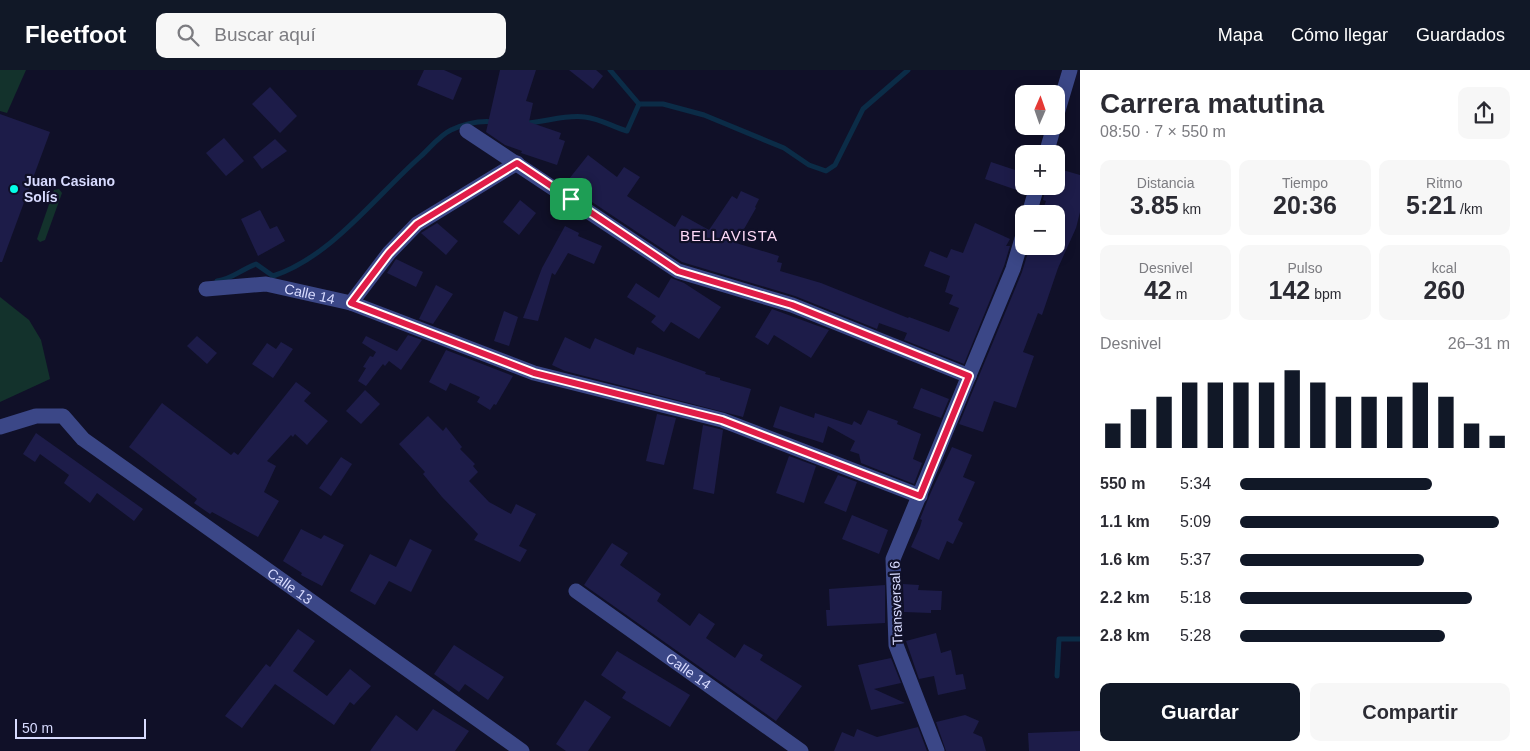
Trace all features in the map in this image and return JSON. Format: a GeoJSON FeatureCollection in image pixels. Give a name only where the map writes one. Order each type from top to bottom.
{"type":"FeatureCollection","features":[{"type":"Feature","properties":{"kind":"street"},"geometry":{"type":"LineString","coordinates":[[1065,87],[1070,70]]}},
{"type":"Feature","properties":{"kind":"street"},"geometry":{"type":"LineString","coordinates":[[467,131],[678,271],[792,305],[969,376]]}},
{"type":"Feature","properties":{"kind":"street"},"geometry":{"type":"LineString","coordinates":[[351,303],[389,253],[417,224],[517,163]]}},
{"type":"Feature","properties":{"kind":"street","name":"Transversal 6"},"geometry":{"type":"LineString","coordinates":[[937,751],[896,645],[893,559],[1013,270],[1017,255]]}},
{"type":"Feature","properties":{"kind":"street","name":"Calle 14"},"geometry":{"type":"LineString","coordinates":[[206,290],[266,284],[351,303],[534,373],[722,420],[920,496]]}},
{"type":"Feature","properties":{"kind":"street","name":"Calle 13"},"geometry":{"type":"LineString","coordinates":[[0,427],[36,416],[63,416],[83,439],[522,751]]}},
{"type":"Feature","properties":{"kind":"street","name":"Calle 14"},"geometry":{"type":"LineString","coordinates":[[576,591],[801,751]]}},
{"type":"Feature","properties":{"kind":"green space"},"geometry":{"type":"Polygon","coordinates":[[[0,70],[26,70],[7,113],[0,111],[0,70]]]}},
{"type":"Feature","properties":{"kind":"green space"},"geometry":{"type":"Polygon","coordinates":[[[59,189],[62,193],[45,240],[40,242],[37,239],[54,190],[59,189]]]}},
{"type":"Feature","properties":{"kind":"green space"},"geometry":{"type":"Polygon","coordinates":[[[0,297],[29,320],[41,340],[50,379],[0,402],[0,297]]]}},
{"type":"Feature","properties":{"kind":"building"},"geometry":{"type":"Polygon","coordinates":[[[424,70],[444,70],[462,78],[453,100],[417,85],[424,70]]]}},
{"type":"Feature","properties":{"kind":"building"},"geometry":{"type":"Polygon","coordinates":[[[500,70],[536,70],[526,101],[533,103],[529,122],[561,133],[559,139],[565,141],[557,165],[521,153],[522,151],[505,145],[486,132],[500,70]]]}},
{"type":"Feature","properties":{"kind":"building"},"geometry":{"type":"Polygon","coordinates":[[[569,70],[596,70],[603,76],[593,89],[569,70]]]}},
{"type":"Feature","properties":{"kind":"building"},"geometry":{"type":"Polygon","coordinates":[[[270,87],[297,116],[280,133],[252,104],[270,87]]]}},
{"type":"Feature","properties":{"kind":"building","name":"Juan Casiano Solís"},"geometry":{"type":"Polygon","coordinates":[[[0,114],[50,132],[2,262],[0,262],[0,114]]]}},
{"type":"Feature","properties":{"kind":"building"},"geometry":{"type":"Polygon","coordinates":[[[224,138],[244,161],[226,176],[206,153],[224,138]]]}},
{"type":"Feature","properties":{"kind":"building"},"geometry":{"type":"Polygon","coordinates":[[[275,139],[287,151],[262,169],[253,157],[275,139]]]}},
{"type":"Feature","properties":{"kind":"building"},"geometry":{"type":"Polygon","coordinates":[[[588,155],[617,177],[624,167],[640,177],[627,196],[675,227],[682,215],[709,230],[732,196],[737,199],[741,191],[759,199],[756,208],[736,243],[779,256],[777,262],[782,263],[780,271],[821,283],[908,318],[949,332],[959,308],[949,304],[953,295],[945,292],[950,276],[924,266],[930,251],[947,258],[951,249],[963,253],[975,223],[1010,239],[1006,246],[1010,246],[1004,266],[964,364],[904,340],[907,333],[879,323],[877,329],[795,296],[682,262],[565,184],[588,155]]]}},
{"type":"Feature","properties":{"kind":"building"},"geometry":{"type":"Polygon","coordinates":[[[991,162],[1015,170],[1015,190],[985,179],[991,162]]]}},
{"type":"Feature","properties":{"kind":"building"},"geometry":{"type":"Polygon","coordinates":[[[1065,171],[1080,175],[1080,212],[1076,228],[1065,252],[1065,205],[1044,205],[1046,201],[1043,200],[1044,195],[1065,195],[1065,171]]]}},
{"type":"Feature","properties":{"kind":"building"},"geometry":{"type":"Polygon","coordinates":[[[520,200],[536,213],[519,235],[503,222],[520,200]]]}},
{"type":"Feature","properties":{"kind":"building"},"geometry":{"type":"Polygon","coordinates":[[[260,210],[270,229],[277,226],[285,241],[258,256],[241,219],[260,210]]]}},
{"type":"Feature","properties":{"kind":"building"},"geometry":{"type":"Polygon","coordinates":[[[437,223],[458,241],[446,255],[421,233],[437,223]]]}},
{"type":"Feature","properties":{"kind":"building"},"geometry":{"type":"Polygon","coordinates":[[[565,226],[579,233],[578,236],[602,246],[594,264],[568,253],[555,275],[552,273],[538,321],[523,318],[542,268],[565,226]]]}},
{"type":"Feature","properties":{"kind":"building"},"geometry":{"type":"Polygon","coordinates":[[[1027,255],[1064,255],[1042,315],[1038,313],[1023,352],[1034,356],[1016,408],[994,401],[983,432],[959,424],[1022,272],[1027,255]]]}},
{"type":"Feature","properties":{"kind":"building"},"geometry":{"type":"Polygon","coordinates":[[[396,259],[423,272],[416,287],[387,273],[396,259]]]}},
{"type":"Feature","properties":{"kind":"building"},"geometry":{"type":"Polygon","coordinates":[[[671,278],[684,283],[721,307],[699,339],[671,322],[664,332],[651,322],[656,316],[627,297],[636,283],[659,298],[671,278]]]}},
{"type":"Feature","properties":{"kind":"building"},"geometry":{"type":"Polygon","coordinates":[[[436,285],[453,294],[433,324],[419,319],[436,285]]]}},
{"type":"Feature","properties":{"kind":"building"},"geometry":{"type":"Polygon","coordinates":[[[772,309],[829,330],[811,358],[774,335],[768,345],[755,337],[772,309]]]}},
{"type":"Feature","properties":{"kind":"building"},"geometry":{"type":"Polygon","coordinates":[[[504,311],[518,317],[509,346],[494,341],[504,311]]]}},
{"type":"Feature","properties":{"kind":"building"},"geometry":{"type":"Polygon","coordinates":[[[408,335],[422,340],[401,370],[389,361],[385,366],[383,364],[366,386],[358,381],[366,368],[363,367],[370,356],[373,357],[376,352],[362,343],[366,336],[397,351],[408,335]]]}},
{"type":"Feature","properties":{"kind":"building"},"geometry":{"type":"Polygon","coordinates":[[[197,336],[217,353],[207,364],[187,346],[197,336]]]}},
{"type":"Feature","properties":{"kind":"building"},"geometry":{"type":"Polygon","coordinates":[[[565,337],[590,349],[595,338],[634,355],[637,347],[706,372],[705,374],[720,378],[720,380],[751,389],[743,417],[565,371],[552,365],[565,337]]]}},
{"type":"Feature","properties":{"kind":"building"},"geometry":{"type":"Polygon","coordinates":[[[281,342],[293,349],[273,378],[252,364],[267,343],[276,349],[281,342]]]}},
{"type":"Feature","properties":{"kind":"building"},"geometry":{"type":"Polygon","coordinates":[[[446,350],[513,376],[496,405],[494,404],[490,410],[477,402],[480,397],[450,383],[446,391],[429,382],[446,350]]]}},
{"type":"Feature","properties":{"kind":"building"},"geometry":{"type":"Polygon","coordinates":[[[296,382],[311,393],[304,401],[328,421],[307,445],[295,434],[293,437],[291,435],[267,461],[276,466],[264,492],[279,501],[258,537],[212,512],[210,514],[194,503],[197,499],[129,447],[162,403],[231,455],[234,452],[238,455],[296,382]]]}},
{"type":"Feature","properties":{"kind":"building"},"geometry":{"type":"Polygon","coordinates":[[[921,388],[949,399],[941,418],[913,408],[921,388]]]}},
{"type":"Feature","properties":{"kind":"building"},"geometry":{"type":"Polygon","coordinates":[[[365,390],[380,404],[361,424],[346,411],[365,390]]]}},
{"type":"Feature","properties":{"kind":"building"},"geometry":{"type":"Polygon","coordinates":[[[780,406],[814,418],[815,413],[852,425],[854,421],[861,425],[868,410],[898,421],[897,424],[921,434],[913,459],[922,463],[914,484],[861,463],[859,454],[850,451],[855,441],[828,426],[823,443],[773,427],[780,406]]]}},
{"type":"Feature","properties":{"kind":"building"},"geometry":{"type":"Polygon","coordinates":[[[657,414],[676,418],[664,465],[646,461],[657,414]]]}},
{"type":"Feature","properties":{"kind":"building"},"geometry":{"type":"Polygon","coordinates":[[[428,416],[443,431],[446,427],[462,447],[460,449],[475,464],[473,466],[478,472],[469,481],[489,502],[511,514],[516,504],[536,514],[519,546],[527,550],[520,562],[474,540],[478,534],[442,497],[423,474],[425,472],[399,444],[428,416]]]}},
{"type":"Feature","properties":{"kind":"building"},"geometry":{"type":"Polygon","coordinates":[[[703,425],[723,430],[714,494],[693,489],[703,425]]]}},
{"type":"Feature","properties":{"kind":"building"},"geometry":{"type":"Polygon","coordinates":[[[36,433],[143,509],[134,521],[97,493],[90,503],[64,483],[69,475],[40,454],[35,462],[23,454],[36,433]]]}},
{"type":"Feature","properties":{"kind":"building"},"geometry":{"type":"Polygon","coordinates":[[[952,447],[972,455],[963,477],[975,482],[958,520],[963,523],[953,544],[947,541],[939,560],[911,547],[920,527],[922,520],[920,519],[931,492],[952,447]]]}},
{"type":"Feature","properties":{"kind":"building"},"geometry":{"type":"Polygon","coordinates":[[[789,456],[816,466],[804,503],[776,493],[789,456]]]}},
{"type":"Feature","properties":{"kind":"building"},"geometry":{"type":"Polygon","coordinates":[[[341,457],[352,464],[331,496],[319,488],[341,457]]]}},
{"type":"Feature","properties":{"kind":"building"},"geometry":{"type":"Polygon","coordinates":[[[838,475],[857,482],[846,512],[824,503],[838,475]]]}},
{"type":"Feature","properties":{"kind":"building"},"geometry":{"type":"Polygon","coordinates":[[[852,515],[888,530],[879,554],[842,539],[852,515]]]}},
{"type":"Feature","properties":{"kind":"building"},"geometry":{"type":"Polygon","coordinates":[[[301,529],[321,539],[324,535],[344,545],[322,586],[301,575],[302,573],[283,561],[301,529]]]}},
{"type":"Feature","properties":{"kind":"building"},"geometry":{"type":"Polygon","coordinates":[[[410,539],[432,550],[411,592],[389,581],[375,605],[350,591],[370,554],[396,567],[410,539]]]}},
{"type":"Feature","properties":{"kind":"building"},"geometry":{"type":"Polygon","coordinates":[[[612,543],[628,553],[620,565],[661,594],[657,601],[690,626],[699,613],[715,624],[706,638],[735,658],[744,644],[763,655],[760,660],[802,686],[776,721],[584,585],[612,543]]]}},
{"type":"Feature","properties":{"kind":"building"},"geometry":{"type":"Polygon","coordinates":[[[903,584],[919,585],[918,590],[942,591],[941,610],[931,610],[931,613],[904,612],[903,584]]]}},
{"type":"Feature","properties":{"kind":"building"},"geometry":{"type":"Polygon","coordinates":[[[885,585],[885,623],[827,626],[826,610],[830,610],[829,589],[885,585]]]}},
{"type":"Feature","properties":{"kind":"building"},"geometry":{"type":"Polygon","coordinates":[[[298,629],[315,641],[293,671],[327,696],[350,669],[371,686],[354,705],[350,702],[334,725],[275,684],[242,728],[225,716],[266,664],[270,667],[298,629]]]}},
{"type":"Feature","properties":{"kind":"building"},"geometry":{"type":"Polygon","coordinates":[[[936,633],[941,653],[951,650],[956,675],[963,674],[966,689],[938,695],[934,676],[919,679],[906,641],[936,633]]]}},
{"type":"Feature","properties":{"kind":"building"},"geometry":{"type":"Polygon","coordinates":[[[454,645],[504,677],[488,700],[465,684],[459,692],[434,674],[454,645]]]}},
{"type":"Feature","properties":{"kind":"building"},"geometry":{"type":"Polygon","coordinates":[[[617,651],[690,695],[670,727],[622,698],[626,692],[601,675],[617,651]]]}},
{"type":"Feature","properties":{"kind":"building"},"geometry":{"type":"Polygon","coordinates":[[[891,658],[901,683],[874,689],[905,703],[871,710],[858,665],[891,658]]]}},
{"type":"Feature","properties":{"kind":"building"},"geometry":{"type":"Polygon","coordinates":[[[585,700],[611,717],[588,751],[566,751],[556,744],[585,700]]]}},
{"type":"Feature","properties":{"kind":"building"},"geometry":{"type":"Polygon","coordinates":[[[433,709],[469,731],[455,751],[370,751],[396,715],[417,731],[433,709]]]}},
{"type":"Feature","properties":{"kind":"building"},"geometry":{"type":"Polygon","coordinates":[[[965,715],[979,721],[973,733],[982,737],[986,751],[946,751],[936,722],[965,715]]]}},
{"type":"Feature","properties":{"kind":"building"},"geometry":{"type":"Polygon","coordinates":[[[918,727],[927,751],[834,751],[842,732],[854,737],[857,729],[877,737],[918,727]]]}},
{"type":"Feature","properties":{"kind":"building"},"geometry":{"type":"Polygon","coordinates":[[[1080,731],[1080,751],[1029,751],[1028,733],[1080,731]]]}},
{"type":"Feature","properties":{"kind":"waterway"},"geometry":{"type":"LineString","coordinates":[[610,70],[639,104],[663,104],[704,115],[784,148],[809,165],[826,171],[835,165],[863,109],[908,70]]}},
{"type":"Feature","properties":{"kind":"waterway"},"geometry":{"type":"LineString","coordinates":[[526,123],[578,116],[596,119],[627,131],[639,104]]}},
{"type":"Feature","properties":{"kind":"waterway"},"geometry":{"type":"LineString","coordinates":[[217,281],[256,264],[273,276],[294,267],[333,241],[443,135],[467,124],[483,121],[495,122]]}},
{"type":"Feature","properties":{"kind":"waterway"},"geometry":{"type":"LineString","coordinates":[[1057,676],[1059,639],[1080,639]]}},
{"type":"Feature","properties":{"kind":"place","name":"Juan Casiano Solís"},"geometry":{"type":"Point","coordinates":[14,189]}},
{"type":"Feature","properties":{"kind":"district","name":"BELLAVISTA"},"geometry":{"type":"Point","coordinates":[729,236]}},
{"type":"Feature","properties":{"kind":"route"},"geometry":{"type":"LineString","coordinates":[[517,163],[571,199],[678,271],[792,305],[969,376],[920,496],[722,420],[534,373],[351,303],[389,253],[417,224],[517,163]]}}]}
